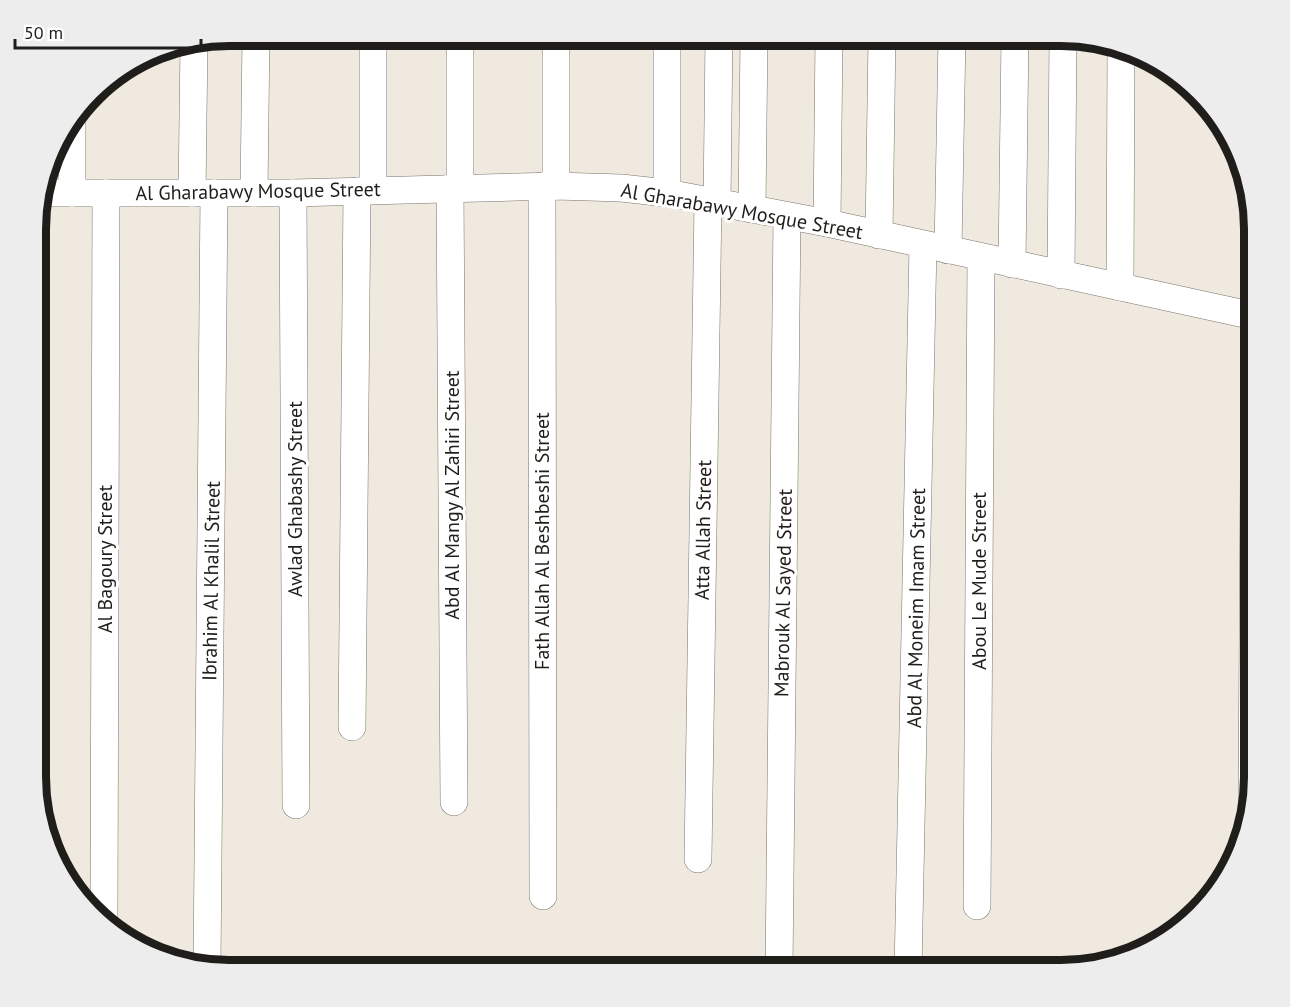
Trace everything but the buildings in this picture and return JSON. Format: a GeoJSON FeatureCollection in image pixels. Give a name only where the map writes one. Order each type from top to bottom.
{"type":"FeatureCollection","features":[{"type":"Feature","properties":{"kind":"street"},"geometry":{"type":"LineString","coordinates":[[254,193],[256,46]]}},
{"type":"Feature","properties":{"kind":"street"},"geometry":{"type":"LineString","coordinates":[[352,727],[365,191],[372,46]]}},
{"type":"Feature","properties":{"kind":"street","name":"Abd Al Mangy Al Zahiri Street"},"geometry":{"type":"LineString","coordinates":[[454,802],[455,188],[460,46]]}},
{"type":"Feature","properties":{"kind":"street","name":"Fath Allah Al Beshbeshi Street"},"geometry":{"type":"LineString","coordinates":[[543,896],[549,186],[556,46]]}},
{"type":"Feature","properties":{"kind":"street"},"geometry":{"type":"LineString","coordinates":[[667,47],[667,194]]}},
{"type":"Feature","properties":{"kind":"street","name":"Atta Allah Street"},"geometry":{"type":"LineString","coordinates":[[698,859],[712,202],[719,47]]}},
{"type":"Feature","properties":{"kind":"street"},"geometry":{"type":"LineString","coordinates":[[752,209],[754,47]]}},
{"type":"Feature","properties":{"kind":"street"},"geometry":{"type":"LineString","coordinates":[[827,223],[829,47]]}},
{"type":"Feature","properties":{"kind":"street"},"geometry":{"type":"LineString","coordinates":[[879,235],[882,47]]}},
{"type":"Feature","properties":{"kind":"street","name":"Abd Al Moneim Imam Street"},"geometry":{"type":"LineString","coordinates":[[908,960],[935,247],[951,47]]}},
{"type":"Feature","properties":{"kind":"street"},"geometry":{"type":"LineString","coordinates":[[1012,264],[1015,47]]}},
{"type":"Feature","properties":{"kind":"street"},"geometry":{"type":"LineString","coordinates":[[1061,274],[1063,47]]}},
{"type":"Feature","properties":{"kind":"street","name":"Ibrahim Al Khalil Street"},"geometry":{"type":"LineString","coordinates":[[194,50],[203,193],[207,959]]}},
{"type":"Feature","properties":{"kind":"street"},"geometry":{"type":"LineString","coordinates":[[1120,287],[1121,57]]}},
{"type":"Feature","properties":{"kind":"street"},"geometry":{"type":"LineString","coordinates":[[72,136],[72,193]]}},
{"type":"Feature","properties":{"kind":"street","name":"Al Gharabawy Mosque Street"},"geometry":{"type":"LineString","coordinates":[[51,193],[293,193],[549,186],[667,194],[827,223],[1244,314]]}},
{"type":"Feature","properties":{"kind":"street","name":"Al Bagoury Street"},"geometry":{"type":"LineString","coordinates":[[104,910],[106,193]]}},
{"type":"Feature","properties":{"kind":"street","name":"Awlad Ghabashy Street"},"geometry":{"type":"LineString","coordinates":[[293,193],[296,805]]}},
{"type":"Feature","properties":{"kind":"street","name":"Mabrouk Al Sayed Street"},"geometry":{"type":"LineString","coordinates":[[779,960],[787,216]]}},
{"type":"Feature","properties":{"kind":"street","name":"Abou Le Mude Street"},"geometry":{"type":"LineString","coordinates":[[977,906],[981,257]]}}]}
